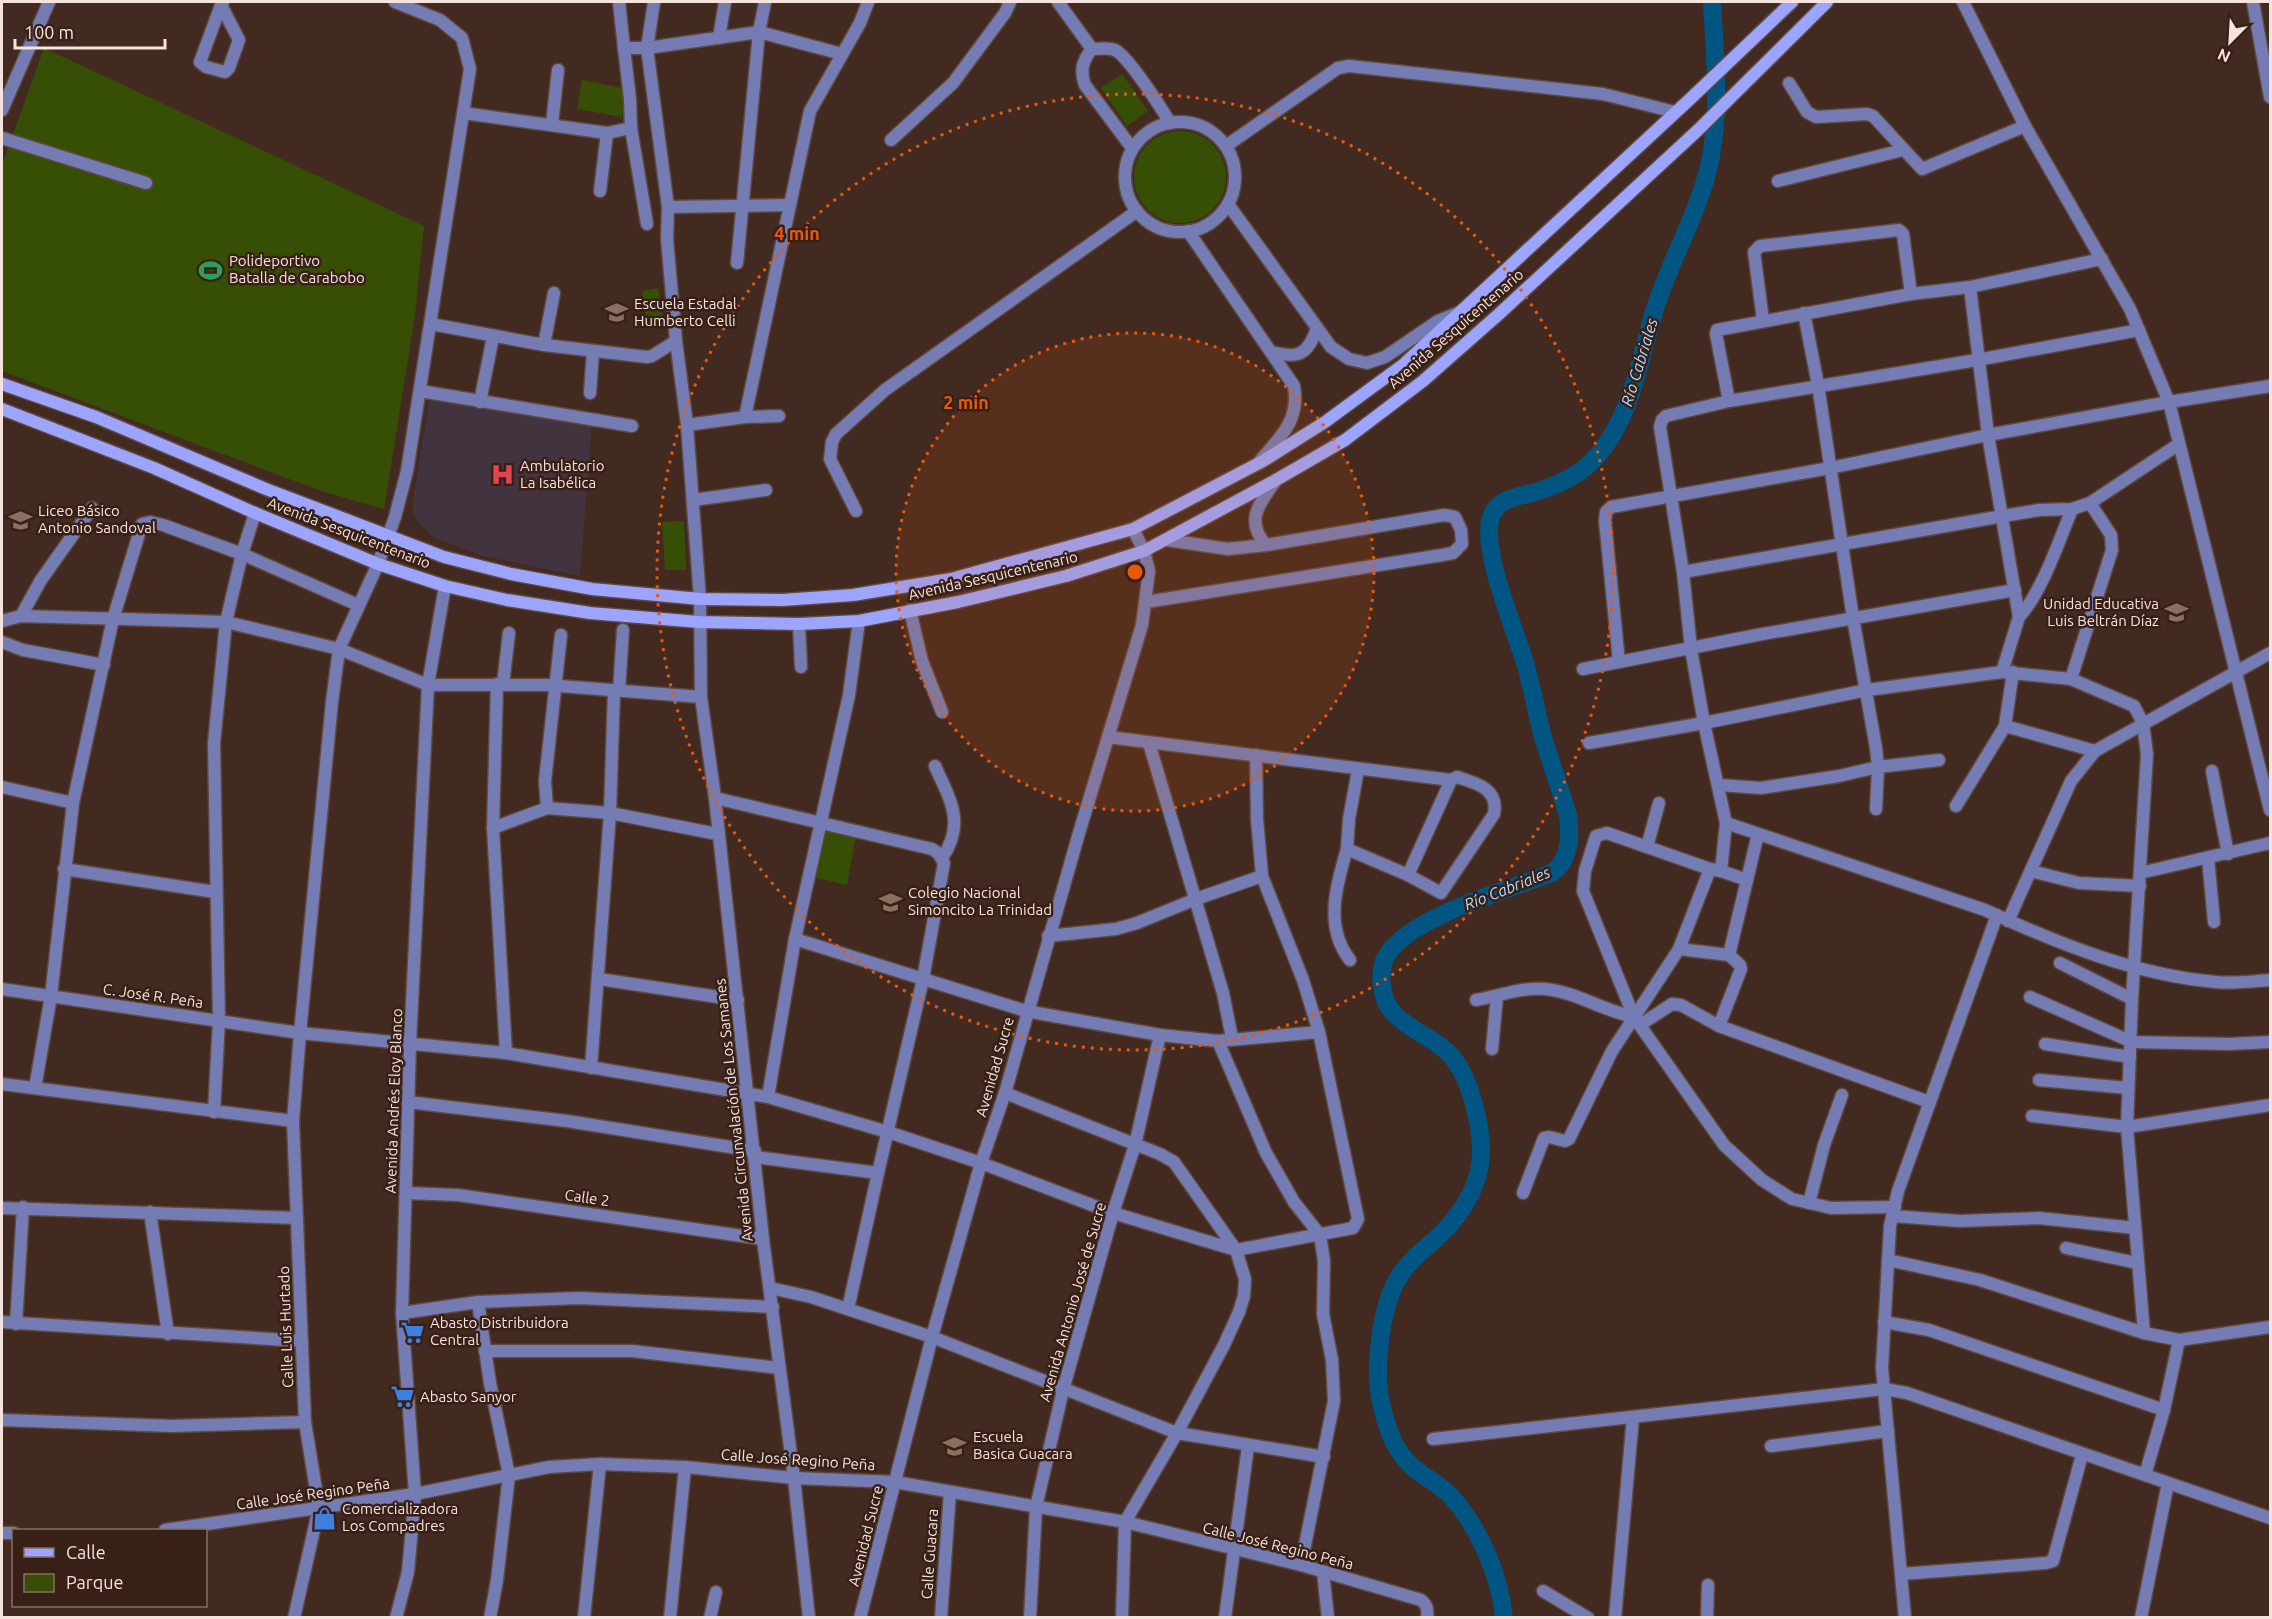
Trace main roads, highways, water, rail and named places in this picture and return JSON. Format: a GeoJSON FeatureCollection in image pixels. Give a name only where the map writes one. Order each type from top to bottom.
{"type":"FeatureCollection","features":[{"type":"Feature","properties":{"kind":"main road","name":"Avenida Sesquicentenario"},"geometry":{"type":"LineString","coordinates":[[2,384],[96,417],[266,489],[444,557],[511,574],[592,589],[700,599],[782,600],[853,595],[951,579],[1132,529],[1258,464],[1325,422],[1404,364],[1792,2]]}},
{"type":"Feature","properties":{"kind":"main road","name":"Avenida Sesquicentenario"},"geometry":{"type":"LineString","coordinates":[[2,409],[136,460],[378,564],[446,586],[507,600],[590,614],[699,622],[799,624],[859,621],[958,602],[1066,576],[1144,551],[1345,440],[1423,381],[1698,130],[1827,2]]}},
{"type":"Feature","properties":{"kind":"waterway","name":"Río Cabriales"},"geometry":{"type":"LineString","coordinates":[[1504,1618],[1498,1585],[1479,1537],[1450,1495],[1408,1463],[1397,1449],[1390,1433],[1379,1392],[1380,1339],[1387,1304],[1393,1288],[1409,1263],[1441,1234],[1463,1207],[1474,1187],[1481,1154],[1474,1103],[1465,1078],[1453,1058],[1444,1049],[1410,1027],[1391,1010],[1385,999],[1382,970],[1384,961],[1394,946],[1411,932],[1459,907],[1552,873],[1558,868],[1566,854],[1569,839],[1568,815],[1543,737],[1527,670],[1501,591],[1490,548],[1489,529],[1492,515],[1500,504],[1512,498],[1539,491],[1578,473],[1597,456],[1619,424],[1633,387],[1660,293],[1704,185],[1709,166],[1716,105],[1712,2]]}},
{"type":"Feature","properties":{"kind":"place","name":"Polideportivo Batalla de Carabobo"},"geometry":{"type":"Point","coordinates":[211,270]}},
{"type":"Feature","properties":{"kind":"place","name":"Escuela Estadal Humberto Celli"},"geometry":{"type":"Point","coordinates":[616,313]}},
{"type":"Feature","properties":{"kind":"place","name":"Ambulatorio La Isabélica"},"geometry":{"type":"Point","coordinates":[502,475]}},
{"type":"Feature","properties":{"kind":"place","name":"Liceo Básico Antonio Sandoval"},"geometry":{"type":"Point","coordinates":[20,520]}},
{"type":"Feature","properties":{"kind":"place","name":"Unidad Educativa Luis Beltrán Díaz"},"geometry":{"type":"Point","coordinates":[2177,613]}},
{"type":"Feature","properties":{"kind":"place","name":"Colegio Nacional Simoncito La Trinidad"},"geometry":{"type":"Point","coordinates":[890,902]}},
{"type":"Feature","properties":{"kind":"place","name":"Abasto Distribuidora Central"},"geometry":{"type":"Point","coordinates":[412,1332]}},
{"type":"Feature","properties":{"kind":"place","name":"Abasto Sanyor"},"geometry":{"type":"Point","coordinates":[402,1397]}},
{"type":"Feature","properties":{"kind":"place","name":"Escuela Basica Guacara"},"geometry":{"type":"Point","coordinates":[955,1446]}},
{"type":"Feature","properties":{"kind":"place","name":"Comercializadora Los Compadres"},"geometry":{"type":"Point","coordinates":[324,1518]}}]}
